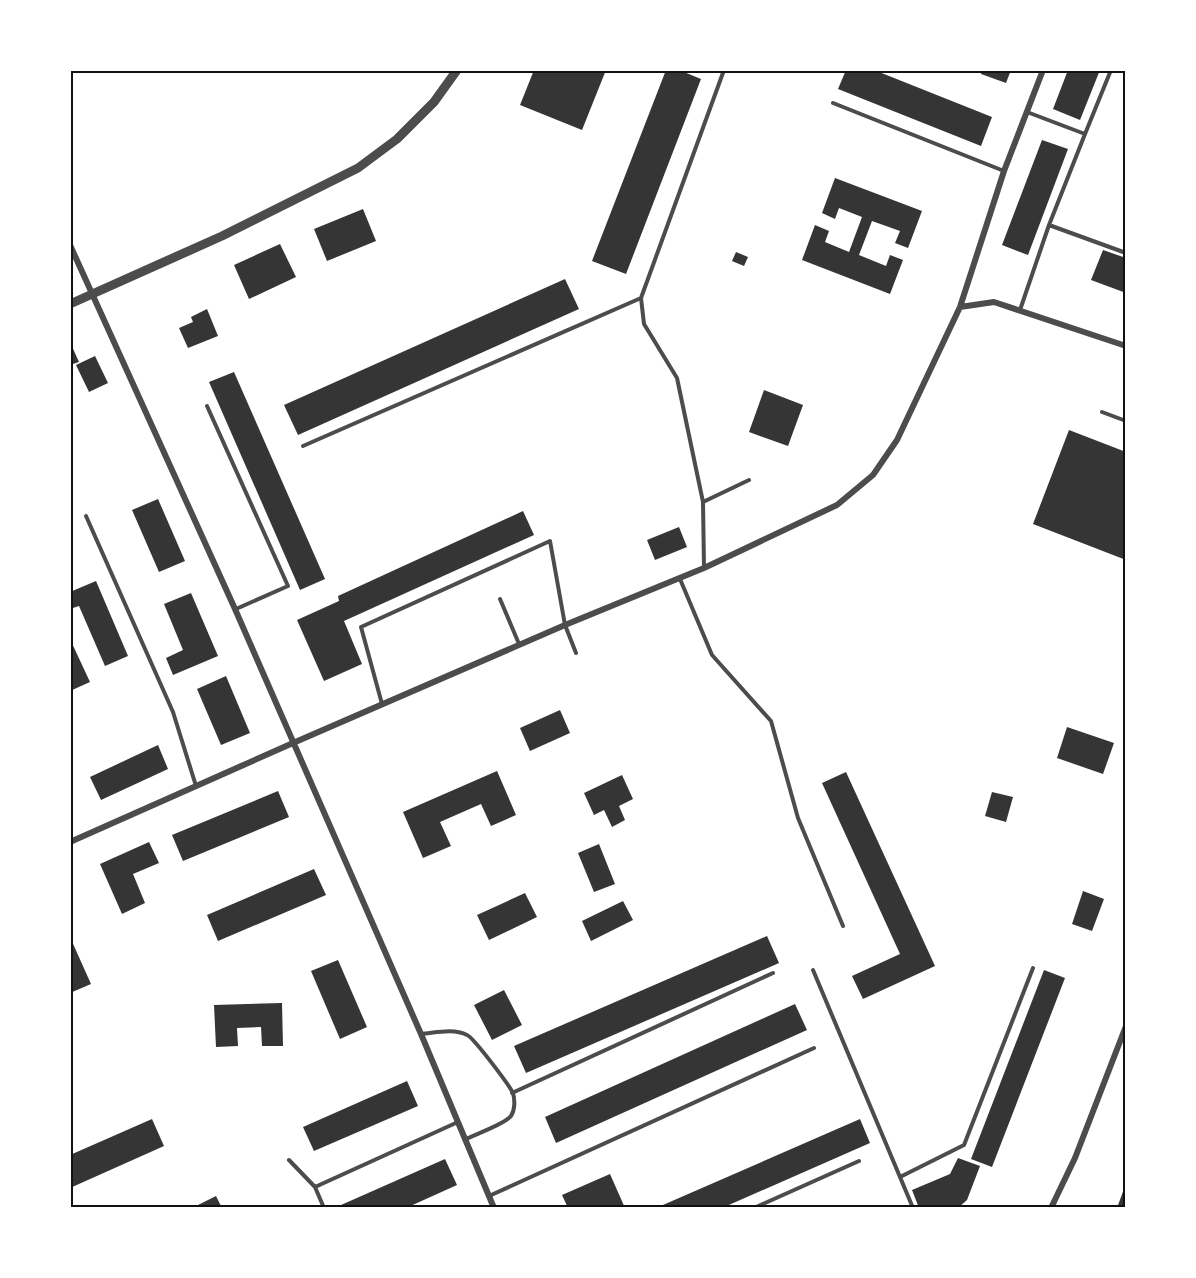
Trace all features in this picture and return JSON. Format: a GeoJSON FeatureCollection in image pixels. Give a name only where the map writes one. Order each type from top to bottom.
{"type":"FeatureCollection","features":[{"type":"Feature","properties":{"kind":"street"},"geometry":{"type":"LineString","coordinates":[[70,304],[222,236],[358,168],[397,139],[434,102],[458,70]]}},
{"type":"Feature","properties":{"kind":"street"},"geometry":{"type":"LineString","coordinates":[[70,842],[382,704],[704,568],[837,505],[873,475],[897,440],[960,307],[1004,171],[1043,70]]}},
{"type":"Feature","properties":{"kind":"street"},"geometry":{"type":"LineString","coordinates":[[70,245],[235,609],[421,1034],[494,1208]]}},
{"type":"Feature","properties":{"kind":"street"},"geometry":{"type":"LineString","coordinates":[[960,307],[994,302],[1125,346]]}},
{"type":"Feature","properties":{"kind":"street"},"geometry":{"type":"LineString","coordinates":[[1051,1208],[1075,1158],[1125,1026]]}},
{"type":"Feature","properties":{"kind":"lane"},"geometry":{"type":"LineString","coordinates":[[704,568],[703,502],[677,378],[644,324],[641,298],[724,70]]}},
{"type":"Feature","properties":{"kind":"lane"},"geometry":{"type":"LineString","coordinates":[[1020,310],[1049,225],[1111,70]]}},
{"type":"Feature","properties":{"kind":"lane"},"geometry":{"type":"LineString","coordinates":[[833,103],[1004,171]]}},
{"type":"Feature","properties":{"kind":"lane"},"geometry":{"type":"LineString","coordinates":[[1027,112],[1085,135]]}},
{"type":"Feature","properties":{"kind":"lane"},"geometry":{"type":"LineString","coordinates":[[1049,225],[1125,253]]}},
{"type":"Feature","properties":{"kind":"lane"},"geometry":{"type":"LineString","coordinates":[[303,446],[641,298]]}},
{"type":"Feature","properties":{"kind":"lane"},"geometry":{"type":"LineString","coordinates":[[207,406],[288,586],[235,609]]}},
{"type":"Feature","properties":{"kind":"lane"},"geometry":{"type":"LineString","coordinates":[[1102,412],[1125,421]]}},
{"type":"Feature","properties":{"kind":"lane"},"geometry":{"type":"LineString","coordinates":[[703,502],[749,480]]}},
{"type":"Feature","properties":{"kind":"lane"},"geometry":{"type":"LineString","coordinates":[[86,516],[173,712],[196,786]]}},
{"type":"Feature","properties":{"kind":"lane"},"geometry":{"type":"LineString","coordinates":[[382,704],[361,627],[550,541],[565,625],[576,652]]}},
{"type":"Feature","properties":{"kind":"lane"},"geometry":{"type":"LineString","coordinates":[[679,578],[712,656],[771,721],[798,818],[843,926]]}},
{"type":"Feature","properties":{"kind":"lane"},"geometry":{"type":"LineString","coordinates":[[500,599],[520,645]]}},
{"type":"Feature","properties":{"kind":"lane"},"geometry":{"type":"LineString","coordinates":[[900,1177],[964,1145],[1033,969]]}},
{"type":"Feature","properties":{"kind":"lane"},"geometry":{"type":"LineString","coordinates":[[813,970],[913,1208]]}},
{"type":"Feature","properties":{"kind":"lane"},"geometry":{"type":"LineString","coordinates":[[513,1093],[773,974]]}},
{"type":"Feature","properties":{"kind":"lane"},"geometry":{"type":"LineString","coordinates":[[421,1034],[455,1031],[467,1035],[476,1042],[513,1093],[515,1107],[512,1115],[505,1121],[466,1139]]}},
{"type":"Feature","properties":{"kind":"lane"},"geometry":{"type":"LineString","coordinates":[[489,1196],[814,1048]]}},
{"type":"Feature","properties":{"kind":"lane"},"geometry":{"type":"LineString","coordinates":[[315,1187],[458,1122]]}},
{"type":"Feature","properties":{"kind":"lane"},"geometry":{"type":"LineString","coordinates":[[289,1160],[315,1187],[324,1208]]}},
{"type":"Feature","properties":{"kind":"lane"},"geometry":{"type":"LineString","coordinates":[[754,1208],[859,1161]]}},
{"type":"Feature","properties":{"kind":"building"},"geometry":{"type":"Polygon","coordinates":[[[534,70],[606,70],[582,130],[520,105],[534,70]]]}},
{"type":"Feature","properties":{"kind":"building"},"geometry":{"type":"Polygon","coordinates":[[[666,70],[679,70],[701,79],[626,274],[592,261],[666,70]]]}},
{"type":"Feature","properties":{"kind":"building"},"geometry":{"type":"Polygon","coordinates":[[[846,70],[874,70],[992,117],[981,146],[838,89],[846,70]]]}},
{"type":"Feature","properties":{"kind":"building"},"geometry":{"type":"Polygon","coordinates":[[[982,70],[1011,70],[1006,83],[981,74],[982,70]]]}},
{"type":"Feature","properties":{"kind":"building"},"geometry":{"type":"Polygon","coordinates":[[[1068,70],[1100,70],[1080,120],[1053,109],[1068,70]]]}},
{"type":"Feature","properties":{"kind":"building"},"geometry":{"type":"Polygon","coordinates":[[[1042,140],[1068,149],[1028,255],[1002,245],[1042,140]]]}},
{"type":"Feature","properties":{"kind":"building"},"geometry":{"type":"Polygon","coordinates":[[[835,178],[922,211],[908,248],[895,243],[900,231],[872,221],[859,255],[886,266],[890,255],[903,260],[890,294],[802,260],[815,225],[829,231],[825,242],[849,252],[862,217],[839,208],[835,219],[822,213],[835,178]]]}},
{"type":"Feature","properties":{"kind":"building"},"geometry":{"type":"Polygon","coordinates":[[[363,209],[376,241],[327,261],[314,229],[363,209]]]}},
{"type":"Feature","properties":{"kind":"building"},"geometry":{"type":"Polygon","coordinates":[[[280,244],[296,277],[249,299],[234,265],[280,244]]]}},
{"type":"Feature","properties":{"kind":"building"},"geometry":{"type":"Polygon","coordinates":[[[1103,250],[1126,258],[1126,293],[1091,280],[1103,250]]]}},
{"type":"Feature","properties":{"kind":"building"},"geometry":{"type":"Polygon","coordinates":[[[736,252],[748,257],[744,266],[732,261],[736,252]]]}},
{"type":"Feature","properties":{"kind":"building"},"geometry":{"type":"Polygon","coordinates":[[[565,279],[579,309],[298,435],[284,405],[565,279]]]}},
{"type":"Feature","properties":{"kind":"building"},"geometry":{"type":"Polygon","coordinates":[[[207,309],[218,336],[188,348],[179,328],[193,322],[191,317],[207,309]]]}},
{"type":"Feature","properties":{"kind":"building"},"geometry":{"type":"Polygon","coordinates":[[[70,342],[79,362],[70,365],[70,342]]]}},
{"type":"Feature","properties":{"kind":"building"},"geometry":{"type":"Polygon","coordinates":[[[95,356],[108,383],[89,392],[76,365],[95,356]]]}},
{"type":"Feature","properties":{"kind":"building"},"geometry":{"type":"Polygon","coordinates":[[[234,372],[325,579],[300,590],[209,382],[234,372]]]}},
{"type":"Feature","properties":{"kind":"building"},"geometry":{"type":"Polygon","coordinates":[[[764,390],[803,405],[788,446],[749,432],[764,390]]]}},
{"type":"Feature","properties":{"kind":"building"},"geometry":{"type":"Polygon","coordinates":[[[1069,430],[1126,452],[1126,560],[1033,524],[1069,430]]]}},
{"type":"Feature","properties":{"kind":"building"},"geometry":{"type":"Polygon","coordinates":[[[158,499],[185,561],[159,572],[132,510],[158,499]]]}},
{"type":"Feature","properties":{"kind":"building"},"geometry":{"type":"Polygon","coordinates":[[[523,511],[534,535],[344,621],[362,664],[324,681],[297,620],[339,601],[338,596],[523,511]]]}},
{"type":"Feature","properties":{"kind":"building"},"geometry":{"type":"Polygon","coordinates":[[[679,527],[687,547],[655,560],[647,540],[679,527]]]}},
{"type":"Feature","properties":{"kind":"building"},"geometry":{"type":"Polygon","coordinates":[[[96,581],[128,656],[105,666],[79,606],[70,609],[70,592],[96,581]]]}},
{"type":"Feature","properties":{"kind":"building"},"geometry":{"type":"Polygon","coordinates":[[[191,593],[218,656],[173,675],[166,658],[183,650],[164,604],[191,593]]]}},
{"type":"Feature","properties":{"kind":"building"},"geometry":{"type":"Polygon","coordinates":[[[70,639],[90,682],[70,691],[70,639]]]}},
{"type":"Feature","properties":{"kind":"building"},"geometry":{"type":"Polygon","coordinates":[[[226,676],[250,733],[221,745],[197,689],[226,676]]]}},
{"type":"Feature","properties":{"kind":"building"},"geometry":{"type":"Polygon","coordinates":[[[560,710],[570,733],[530,751],[520,728],[560,710]]]}},
{"type":"Feature","properties":{"kind":"building"},"geometry":{"type":"Polygon","coordinates":[[[1067,727],[1114,743],[1103,774],[1057,758],[1067,727]]]}},
{"type":"Feature","properties":{"kind":"building"},"geometry":{"type":"Polygon","coordinates":[[[158,745],[168,769],[101,800],[90,777],[158,745]]]}},
{"type":"Feature","properties":{"kind":"building"},"geometry":{"type":"Polygon","coordinates":[[[497,771],[516,815],[491,826],[481,804],[440,822],[451,846],[423,858],[403,812],[497,771]]]}},
{"type":"Feature","properties":{"kind":"building"},"geometry":{"type":"Polygon","coordinates":[[[846,772],[935,966],[863,999],[852,976],[900,954],[822,783],[846,772]]]}},
{"type":"Feature","properties":{"kind":"building"},"geometry":{"type":"Polygon","coordinates":[[[622,775],[633,799],[619,806],[625,820],[612,827],[604,810],[594,815],[584,793],[622,775]]]}},
{"type":"Feature","properties":{"kind":"building"},"geometry":{"type":"Polygon","coordinates":[[[278,791],[289,817],[183,861],[172,835],[278,791]]]}},
{"type":"Feature","properties":{"kind":"building"},"geometry":{"type":"Polygon","coordinates":[[[992,792],[1013,797],[1006,822],[985,816],[992,792]]]}},
{"type":"Feature","properties":{"kind":"building"},"geometry":{"type":"Polygon","coordinates":[[[149,842],[159,863],[133,874],[145,903],[122,914],[100,864],[149,842]]]}},
{"type":"Feature","properties":{"kind":"building"},"geometry":{"type":"Polygon","coordinates":[[[599,844],[615,884],[594,892],[578,853],[599,844]]]}},
{"type":"Feature","properties":{"kind":"building"},"geometry":{"type":"Polygon","coordinates":[[[314,869],[326,895],[218,941],[207,915],[314,869]]]}},
{"type":"Feature","properties":{"kind":"building"},"geometry":{"type":"Polygon","coordinates":[[[1083,891],[1104,899],[1092,931],[1072,924],[1083,891]]]}},
{"type":"Feature","properties":{"kind":"building"},"geometry":{"type":"Polygon","coordinates":[[[525,893],[537,917],[489,940],[477,915],[525,893]]]}},
{"type":"Feature","properties":{"kind":"building"},"geometry":{"type":"Polygon","coordinates":[[[623,901],[633,920],[591,941],[582,921],[623,901]]]}},
{"type":"Feature","properties":{"kind":"building"},"geometry":{"type":"Polygon","coordinates":[[[767,936],[779,963],[526,1073],[514,1046],[767,936]]]}},
{"type":"Feature","properties":{"kind":"building"},"geometry":{"type":"Polygon","coordinates":[[[70,937],[91,984],[70,993],[70,937]]]}},
{"type":"Feature","properties":{"kind":"building"},"geometry":{"type":"Polygon","coordinates":[[[338,960],[367,1027],[340,1039],[311,971],[338,960]]]}},
{"type":"Feature","properties":{"kind":"building"},"geometry":{"type":"Polygon","coordinates":[[[1044,970],[1065,978],[992,1167],[971,1159],[1044,970]]]}},
{"type":"Feature","properties":{"kind":"building"},"geometry":{"type":"Polygon","coordinates":[[[504,990],[522,1025],[492,1040],[474,1005],[504,990]]]}},
{"type":"Feature","properties":{"kind":"building"},"geometry":{"type":"Polygon","coordinates":[[[282,1003],[283,1046],[262,1046],[261,1027],[237,1028],[238,1046],[216,1047],[214,1005],[282,1003]]]}},
{"type":"Feature","properties":{"kind":"building"},"geometry":{"type":"Polygon","coordinates":[[[795,1004],[807,1030],[556,1143],[545,1117],[795,1004]]]}},
{"type":"Feature","properties":{"kind":"building"},"geometry":{"type":"Polygon","coordinates":[[[407,1081],[418,1106],[314,1151],[303,1127],[407,1081]]]}},
{"type":"Feature","properties":{"kind":"building"},"geometry":{"type":"Polygon","coordinates":[[[152,1119],[164,1146],[70,1188],[70,1155],[152,1119]]]}},
{"type":"Feature","properties":{"kind":"building"},"geometry":{"type":"Polygon","coordinates":[[[860,1119],[870,1143],[722,1208],[656,1208],[860,1119]]]}},
{"type":"Feature","properties":{"kind":"building"},"geometry":{"type":"Polygon","coordinates":[[[958,1158],[980,1166],[967,1200],[958,1208],[919,1208],[912,1190],[950,1174],[958,1158]]]}},
{"type":"Feature","properties":{"kind":"building"},"geometry":{"type":"Polygon","coordinates":[[[445,1159],[457,1185],[406,1208],[342,1208],[341,1205],[445,1159]]]}},
{"type":"Feature","properties":{"kind":"building"},"geometry":{"type":"Polygon","coordinates":[[[610,1174],[625,1208],[568,1208],[562,1195],[610,1174]]]}},
{"type":"Feature","properties":{"kind":"building"},"geometry":{"type":"Polygon","coordinates":[[[1125,1186],[1126,1208],[1117,1208],[1125,1186]]]}},
{"type":"Feature","properties":{"kind":"building"},"geometry":{"type":"Polygon","coordinates":[[[216,1196],[222,1208],[192,1208],[216,1196]]]}}]}
